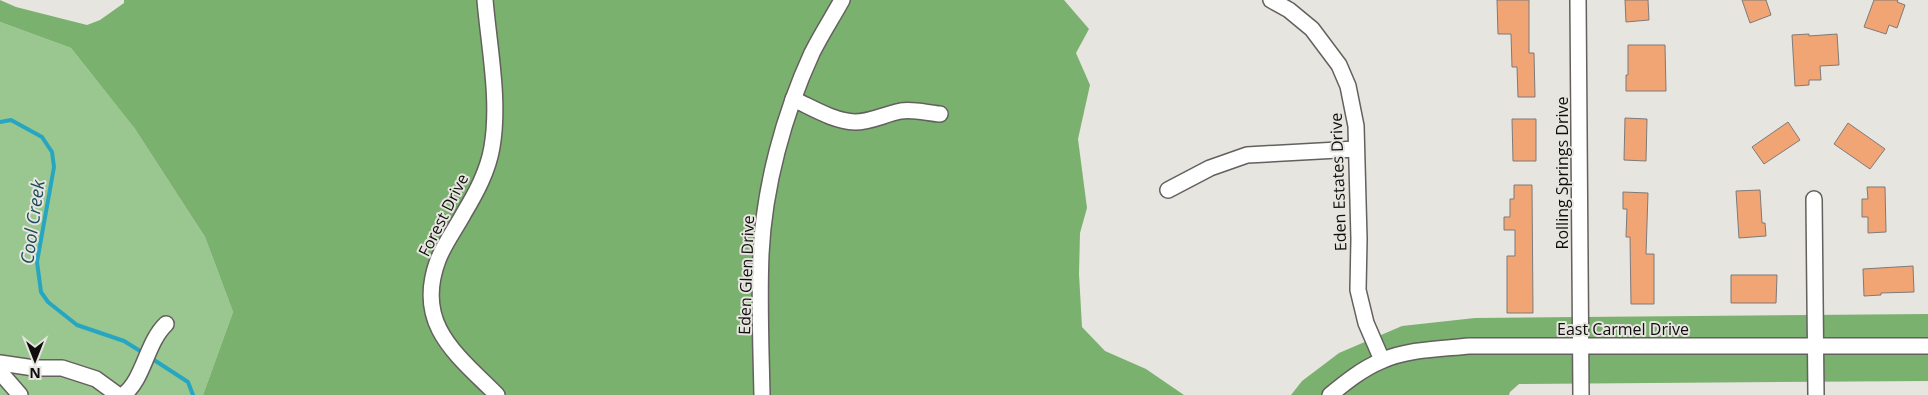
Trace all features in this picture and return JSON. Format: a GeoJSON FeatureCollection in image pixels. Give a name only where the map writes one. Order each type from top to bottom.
{"type":"FeatureCollection","features":[{"type":"Feature","properties":{"kind":"street","name":"Forest Drive"},"geometry":{"type":"LineString","coordinates":[[484,0],[495,112],[492,149],[480,186],[438,259],[431,293],[431,306],[436,325],[442,336],[456,354],[496,395]]}},
{"type":"Feature","properties":{"kind":"street","name":"Eden Glen Drive"},"geometry":{"type":"LineString","coordinates":[[762,395],[761,254],[767,199],[783,130],[793,99],[813,52],[842,0]]}},
{"type":"Feature","properties":{"kind":"street","name":"Eden Estates Drive"},"geometry":{"type":"LineString","coordinates":[[1271,0],[1289,10],[1312,30],[1339,65],[1352,99],[1356,126],[1359,239],[1358,290],[1366,323],[1382,360]]}},
{"type":"Feature","properties":{"kind":"street","name":"Rolling Springs Drive"},"geometry":{"type":"LineString","coordinates":[[1578,0],[1581,395]]}},
{"type":"Feature","properties":{"kind":"street"},"geometry":{"type":"LineString","coordinates":[[793,99],[835,118],[847,121],[873,120],[891,114],[910,111],[940,114]]}},
{"type":"Feature","properties":{"kind":"street"},"geometry":{"type":"LineString","coordinates":[[1168,190],[1210,168],[1247,155],[1356,149]]}},
{"type":"Feature","properties":{"kind":"street"},"geometry":{"type":"LineString","coordinates":[[1814,199],[1816,395]]}},
{"type":"Feature","properties":{"kind":"street"},"geometry":{"type":"LineString","coordinates":[[124,395],[134,381],[159,330],[166,324]]}},
{"type":"Feature","properties":{"kind":"street","name":"East Carmel Drive"},"geometry":{"type":"LineString","coordinates":[[1330,395],[1356,374],[1382,360],[1422,350],[1469,346],[1928,346]]}},
{"type":"Feature","properties":{"kind":"street"},"geometry":{"type":"LineString","coordinates":[[0,363],[34,368],[62,368],[96,379],[118,395]]}},
{"type":"Feature","properties":{"kind":"street"},"geometry":{"type":"LineString","coordinates":[[0,372],[20,395]]}},
{"type":"Feature","properties":{"kind":"green space"},"geometry":{"type":"Polygon","coordinates":[[[0,0],[16,7],[87,25],[100,20],[124,3],[124,0],[1064,0],[1089,29],[1076,53],[1090,85],[1078,139],[1087,208],[1080,233],[1079,274],[1082,327],[1105,351],[1146,369],[1184,395],[203,395],[233,312],[205,237],[135,129],[71,48],[0,22],[0,0]]]}},
{"type":"Feature","properties":{"kind":"green space"},"geometry":{"type":"Polygon","coordinates":[[[0,22],[71,48],[135,129],[205,237],[233,312],[203,395],[0,395],[0,22]]]}},
{"type":"Feature","properties":{"kind":"green space"},"geometry":{"type":"Polygon","coordinates":[[[1928,314],[1928,381],[1519,384],[1509,395],[1291,395],[1302,381],[1339,353],[1402,326],[1475,318],[1928,314]]]}},
{"type":"Feature","properties":{"kind":"building"},"geometry":{"type":"Polygon","coordinates":[[[1497,0],[1529,0],[1529,53],[1534,53],[1535,97],[1518,97],[1517,67],[1512,67],[1511,34],[1498,34],[1497,0]]]}},
{"type":"Feature","properties":{"kind":"building"},"geometry":{"type":"Polygon","coordinates":[[[1625,0],[1648,0],[1649,20],[1626,22],[1625,0]]]}},
{"type":"Feature","properties":{"kind":"building"},"geometry":{"type":"Polygon","coordinates":[[[1742,0],[1766,0],[1771,15],[1750,23],[1742,0]]]}},
{"type":"Feature","properties":{"kind":"building"},"geometry":{"type":"Polygon","coordinates":[[[1874,0],[1898,0],[1897,2],[1905,5],[1897,28],[1889,25],[1886,34],[1864,27],[1874,0]]]}},
{"type":"Feature","properties":{"kind":"building"},"geometry":{"type":"Polygon","coordinates":[[[1809,34],[1809,36],[1837,34],[1839,65],[1820,66],[1821,80],[1809,80],[1809,85],[1795,86],[1792,35],[1809,34]]]}},
{"type":"Feature","properties":{"kind":"building"},"geometry":{"type":"Polygon","coordinates":[[[1628,45],[1665,45],[1666,91],[1626,91],[1628,45]]]}},
{"type":"Feature","properties":{"kind":"building"},"geometry":{"type":"Polygon","coordinates":[[[1625,118],[1647,119],[1646,161],[1624,160],[1625,118]]]}},
{"type":"Feature","properties":{"kind":"building"},"geometry":{"type":"Polygon","coordinates":[[[1512,119],[1536,119],[1536,161],[1513,161],[1512,119]]]}},
{"type":"Feature","properties":{"kind":"building"},"geometry":{"type":"Polygon","coordinates":[[[1788,122],[1800,140],[1764,164],[1752,147],[1788,122]]]}},
{"type":"Feature","properties":{"kind":"building"},"geometry":{"type":"Polygon","coordinates":[[[1848,123],[1885,149],[1870,169],[1834,144],[1848,123]]]}},
{"type":"Feature","properties":{"kind":"building"},"geometry":{"type":"Polygon","coordinates":[[[1514,185],[1532,185],[1533,313],[1507,313],[1507,256],[1515,256],[1515,230],[1504,230],[1504,217],[1510,217],[1510,199],[1514,199],[1514,185]]]}},
{"type":"Feature","properties":{"kind":"building"},"geometry":{"type":"Polygon","coordinates":[[[1867,187],[1885,187],[1886,232],[1868,233],[1868,217],[1862,217],[1862,199],[1868,199],[1867,187]]]}},
{"type":"Feature","properties":{"kind":"building"},"geometry":{"type":"Polygon","coordinates":[[[1760,190],[1762,223],[1765,223],[1766,236],[1739,238],[1736,191],[1760,190]]]}},
{"type":"Feature","properties":{"kind":"building"},"geometry":{"type":"Polygon","coordinates":[[[1623,192],[1648,193],[1646,254],[1654,254],[1654,304],[1631,304],[1630,237],[1626,237],[1627,209],[1623,209],[1623,192]]]}},
{"type":"Feature","properties":{"kind":"building"},"geometry":{"type":"Polygon","coordinates":[[[1913,266],[1914,292],[1881,293],[1881,295],[1864,296],[1863,269],[1913,266]]]}},
{"type":"Feature","properties":{"kind":"building"},"geometry":{"type":"Polygon","coordinates":[[[1731,275],[1777,275],[1776,303],[1731,303],[1731,275]]]}},
{"type":"Feature","properties":{"kind":"waterway","name":"Cool Creek"},"geometry":{"type":"LineString","coordinates":[[0,122],[11,120],[42,137],[52,152],[54,167],[37,262],[41,292],[48,302],[77,325],[124,341],[145,354]]}},
{"type":"Feature","properties":{"kind":"waterway","name":"Cool Creek"},"geometry":{"type":"LineString","coordinates":[[151,358],[188,382],[193,395]]}}]}
